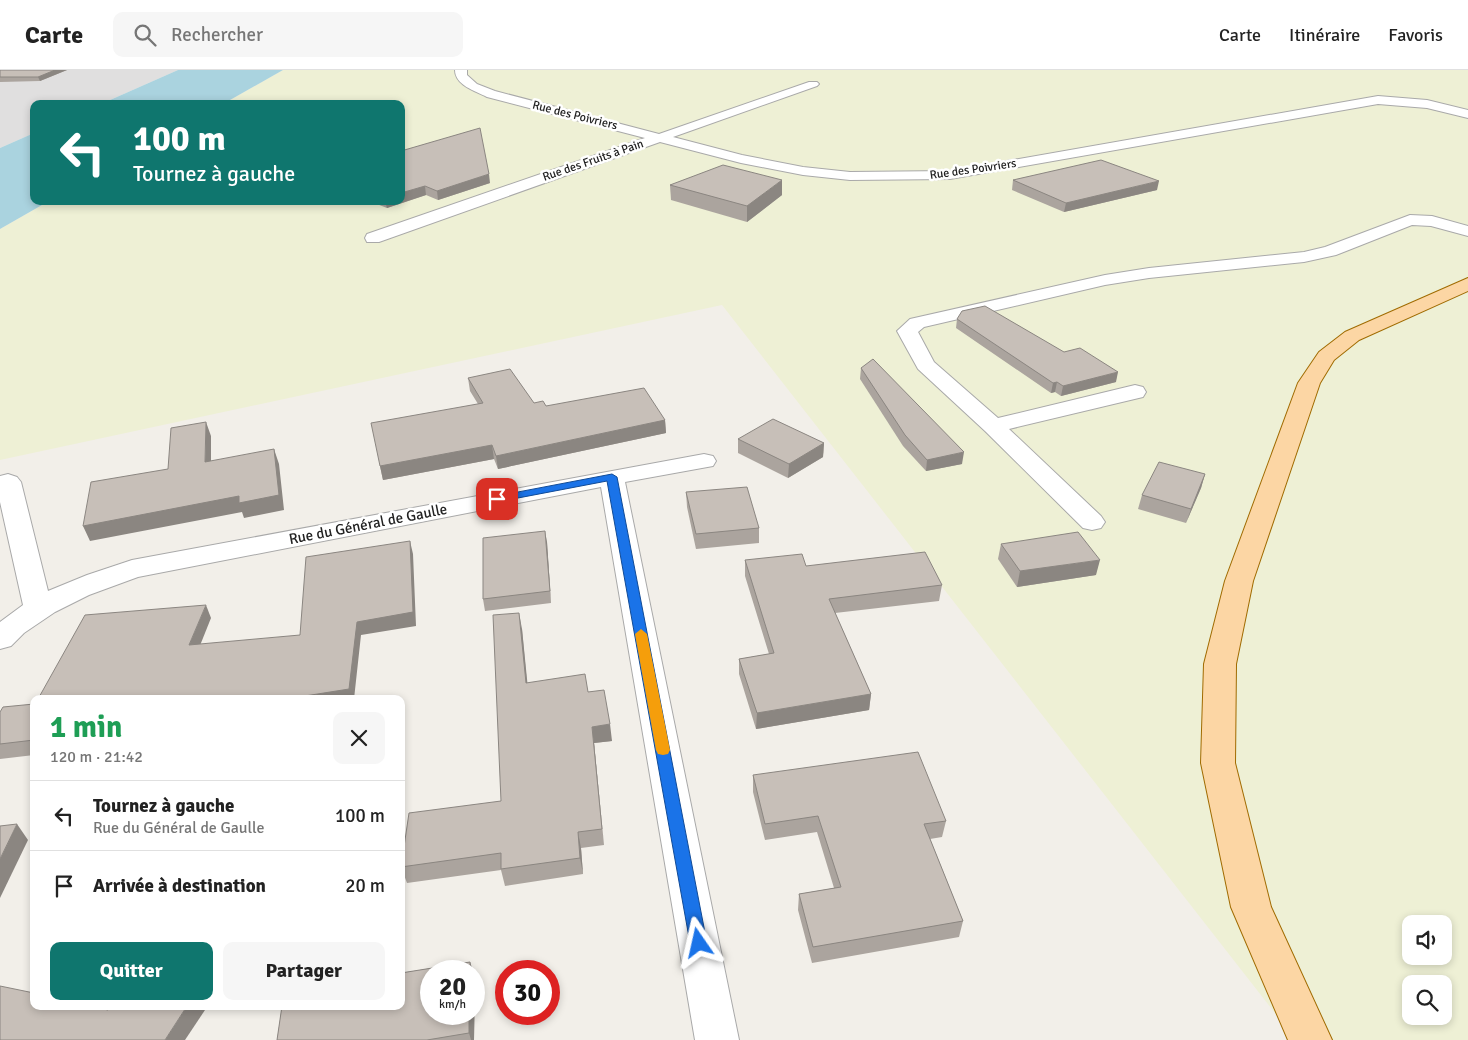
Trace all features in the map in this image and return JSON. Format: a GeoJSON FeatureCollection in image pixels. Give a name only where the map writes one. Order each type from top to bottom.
{"type":"FeatureCollection","features":[{"type":"Feature","properties":{"kind":"main road"},"geometry":{"type":"LineString","coordinates":[[1310,1040],[1250,907],[1218,762],[1220,664],[1238,581],[1309,383],[1326,356],[1352,336],[1468,284]]}},
{"type":"Feature","properties":{"kind":"street","name":"Rue des Poivriers"},"geometry":{"type":"LineString","coordinates":[[461,70],[462,76],[473,86],[491,94],[741,159],[803,172],[850,176],[897,178],[950,175],[1378,100],[1418,102],[1468,114]]}},
{"type":"Feature","properties":{"kind":"street","name":"Rue des Fruits à Pain"},"geometry":{"type":"LineString","coordinates":[[373,238],[812,84]]}},
{"type":"Feature","properties":{"kind":"street"},"geometry":{"type":"LineString","coordinates":[[1092,522],[926,364],[907,331],[917,323],[1105,280],[1149,273],[1304,257],[1330,251],[1410,220],[1432,221],[1468,231]]}},
{"type":"Feature","properties":{"kind":"street"},"geometry":{"type":"LineString","coordinates":[[993,426],[1135,392]]}},
{"type":"Feature","properties":{"kind":"street","name":"Rue du Général de Gaulle"},"geometry":{"type":"LineString","coordinates":[[0,639],[38,608],[83,585],[132,569],[704,461]]}},
{"type":"Feature","properties":{"kind":"street"},"geometry":{"type":"LineString","coordinates":[[612,477],[717,1040]]}},
{"type":"Feature","properties":{"kind":"street"},"geometry":{"type":"LineString","coordinates":[[8,482],[38,608]]}},
{"type":"Feature","properties":{"kind":"shaded area"},"geometry":{"type":"Polygon","coordinates":[[[0,70],[178,70],[110,100],[30,100],[30,135],[0,148],[0,70]]]}},
{"type":"Feature","properties":{"kind":"green space"},"geometry":{"type":"Polygon","coordinates":[[[283,70],[1468,70],[1468,1040],[1296,1040],[722,305],[0,460],[0,229],[42,205],[405,205],[405,100],[230,100],[283,70]]]}},
{"type":"Feature","properties":{"kind":"water"},"geometry":{"type":"Polygon","coordinates":[[[178,70],[283,70],[230,100],[110,100],[178,70]]]}},
{"type":"Feature","properties":{"kind":"water"},"geometry":{"type":"Polygon","coordinates":[[[30,135],[30,205],[42,205],[0,229],[0,148],[30,135]]]}},
{"type":"Feature","properties":{"kind":"building"},"geometry":{"type":"Polygon","coordinates":[[[0,70],[55,70],[38,77],[0,77],[0,70]]]}},
{"type":"Feature","properties":{"kind":"building"},"geometry":{"type":"Polygon","coordinates":[[[480,128],[489,174],[437,191],[425,186],[405,192],[405,150],[480,128]]]}},
{"type":"Feature","properties":{"kind":"building"},"geometry":{"type":"Polygon","coordinates":[[[1101,160],[1159,181],[1066,203],[1013,180],[1101,160]]]}},
{"type":"Feature","properties":{"kind":"building"},"geometry":{"type":"Polygon","coordinates":[[[723,165],[782,180],[747,206],[670,185],[723,165]]]}},
{"type":"Feature","properties":{"kind":"building"},"geometry":{"type":"Polygon","coordinates":[[[985,306],[1064,352],[1080,348],[1118,372],[1063,386],[1057,382],[1053,383],[957,319],[962,311],[985,306]]]}},
{"type":"Feature","properties":{"kind":"building"},"geometry":{"type":"Polygon","coordinates":[[[873,359],[964,452],[927,460],[905,435],[861,368],[873,359]]]}},
{"type":"Feature","properties":{"kind":"building"},"geometry":{"type":"Polygon","coordinates":[[[510,369],[534,403],[543,401],[546,406],[644,388],[665,420],[496,456],[492,445],[380,466],[371,423],[483,403],[468,378],[510,369]]]}},
{"type":"Feature","properties":{"kind":"building"},"geometry":{"type":"Polygon","coordinates":[[[773,419],[824,443],[789,464],[738,439],[773,419]]]}},
{"type":"Feature","properties":{"kind":"building"},"geometry":{"type":"Polygon","coordinates":[[[206,422],[205,462],[274,449],[279,495],[239,503],[239,496],[83,526],[91,482],[168,469],[171,428],[206,422]]]}},
{"type":"Feature","properties":{"kind":"building"},"geometry":{"type":"Polygon","coordinates":[[[1159,462],[1205,474],[1191,509],[1142,495],[1159,462]]]}},
{"type":"Feature","properties":{"kind":"building"},"geometry":{"type":"Polygon","coordinates":[[[747,487],[759,528],[696,534],[686,492],[747,487]]]}},
{"type":"Feature","properties":{"kind":"building"},"geometry":{"type":"Polygon","coordinates":[[[545,531],[550,591],[483,599],[483,538],[545,531]]]}},
{"type":"Feature","properties":{"kind":"building"},"geometry":{"type":"Polygon","coordinates":[[[1078,532],[1100,560],[1020,571],[1001,544],[1078,532]]]}},
{"type":"Feature","properties":{"kind":"building"},"geometry":{"type":"Polygon","coordinates":[[[410,541],[413,612],[357,622],[349,689],[311,695],[40,695],[85,615],[206,605],[189,645],[300,635],[306,557],[410,541]]]}},
{"type":"Feature","properties":{"kind":"building"},"geometry":{"type":"Polygon","coordinates":[[[925,552],[942,585],[829,599],[871,694],[757,713],[739,659],[774,653],[745,560],[802,554],[806,566],[925,552]]]}},
{"type":"Feature","properties":{"kind":"building"},"geometry":{"type":"Polygon","coordinates":[[[519,613],[526,683],[585,674],[588,692],[604,690],[610,724],[592,727],[602,829],[578,832],[580,858],[501,869],[501,853],[405,866],[405,840],[409,813],[501,801],[493,615],[519,613]]]}},
{"type":"Feature","properties":{"kind":"building"},"geometry":{"type":"Polygon","coordinates":[[[30,704],[30,740],[0,744],[0,712],[3,707],[30,704]]]}},
{"type":"Feature","properties":{"kind":"building"},"geometry":{"type":"Polygon","coordinates":[[[918,752],[946,821],[924,824],[963,921],[813,947],[799,894],[841,887],[818,816],[765,824],[753,775],[918,752]]]}},
{"type":"Feature","properties":{"kind":"building"},"geometry":{"type":"Polygon","coordinates":[[[17,824],[0,859],[0,826],[17,824]]]}},
{"type":"Feature","properties":{"kind":"building"},"geometry":{"type":"Polygon","coordinates":[[[420,970],[420,1025],[469,1025],[469,1033],[427,1040],[277,1040],[281,1010],[405,1010],[405,972],[420,970]]]}},
{"type":"Feature","properties":{"kind":"building"},"geometry":{"type":"Polygon","coordinates":[[[0,986],[30,992],[30,1010],[184,1010],[165,1040],[0,1040],[0,986]]]}},
{"type":"Feature","properties":{"kind":"slow traffic"},"geometry":{"type":"LineString","coordinates":[[641,634],[663,750]]}},
{"type":"Feature","properties":{"kind":"route"},"geometry":{"type":"LineString","coordinates":[[497,499],[612,477],[699,943]]}}]}
